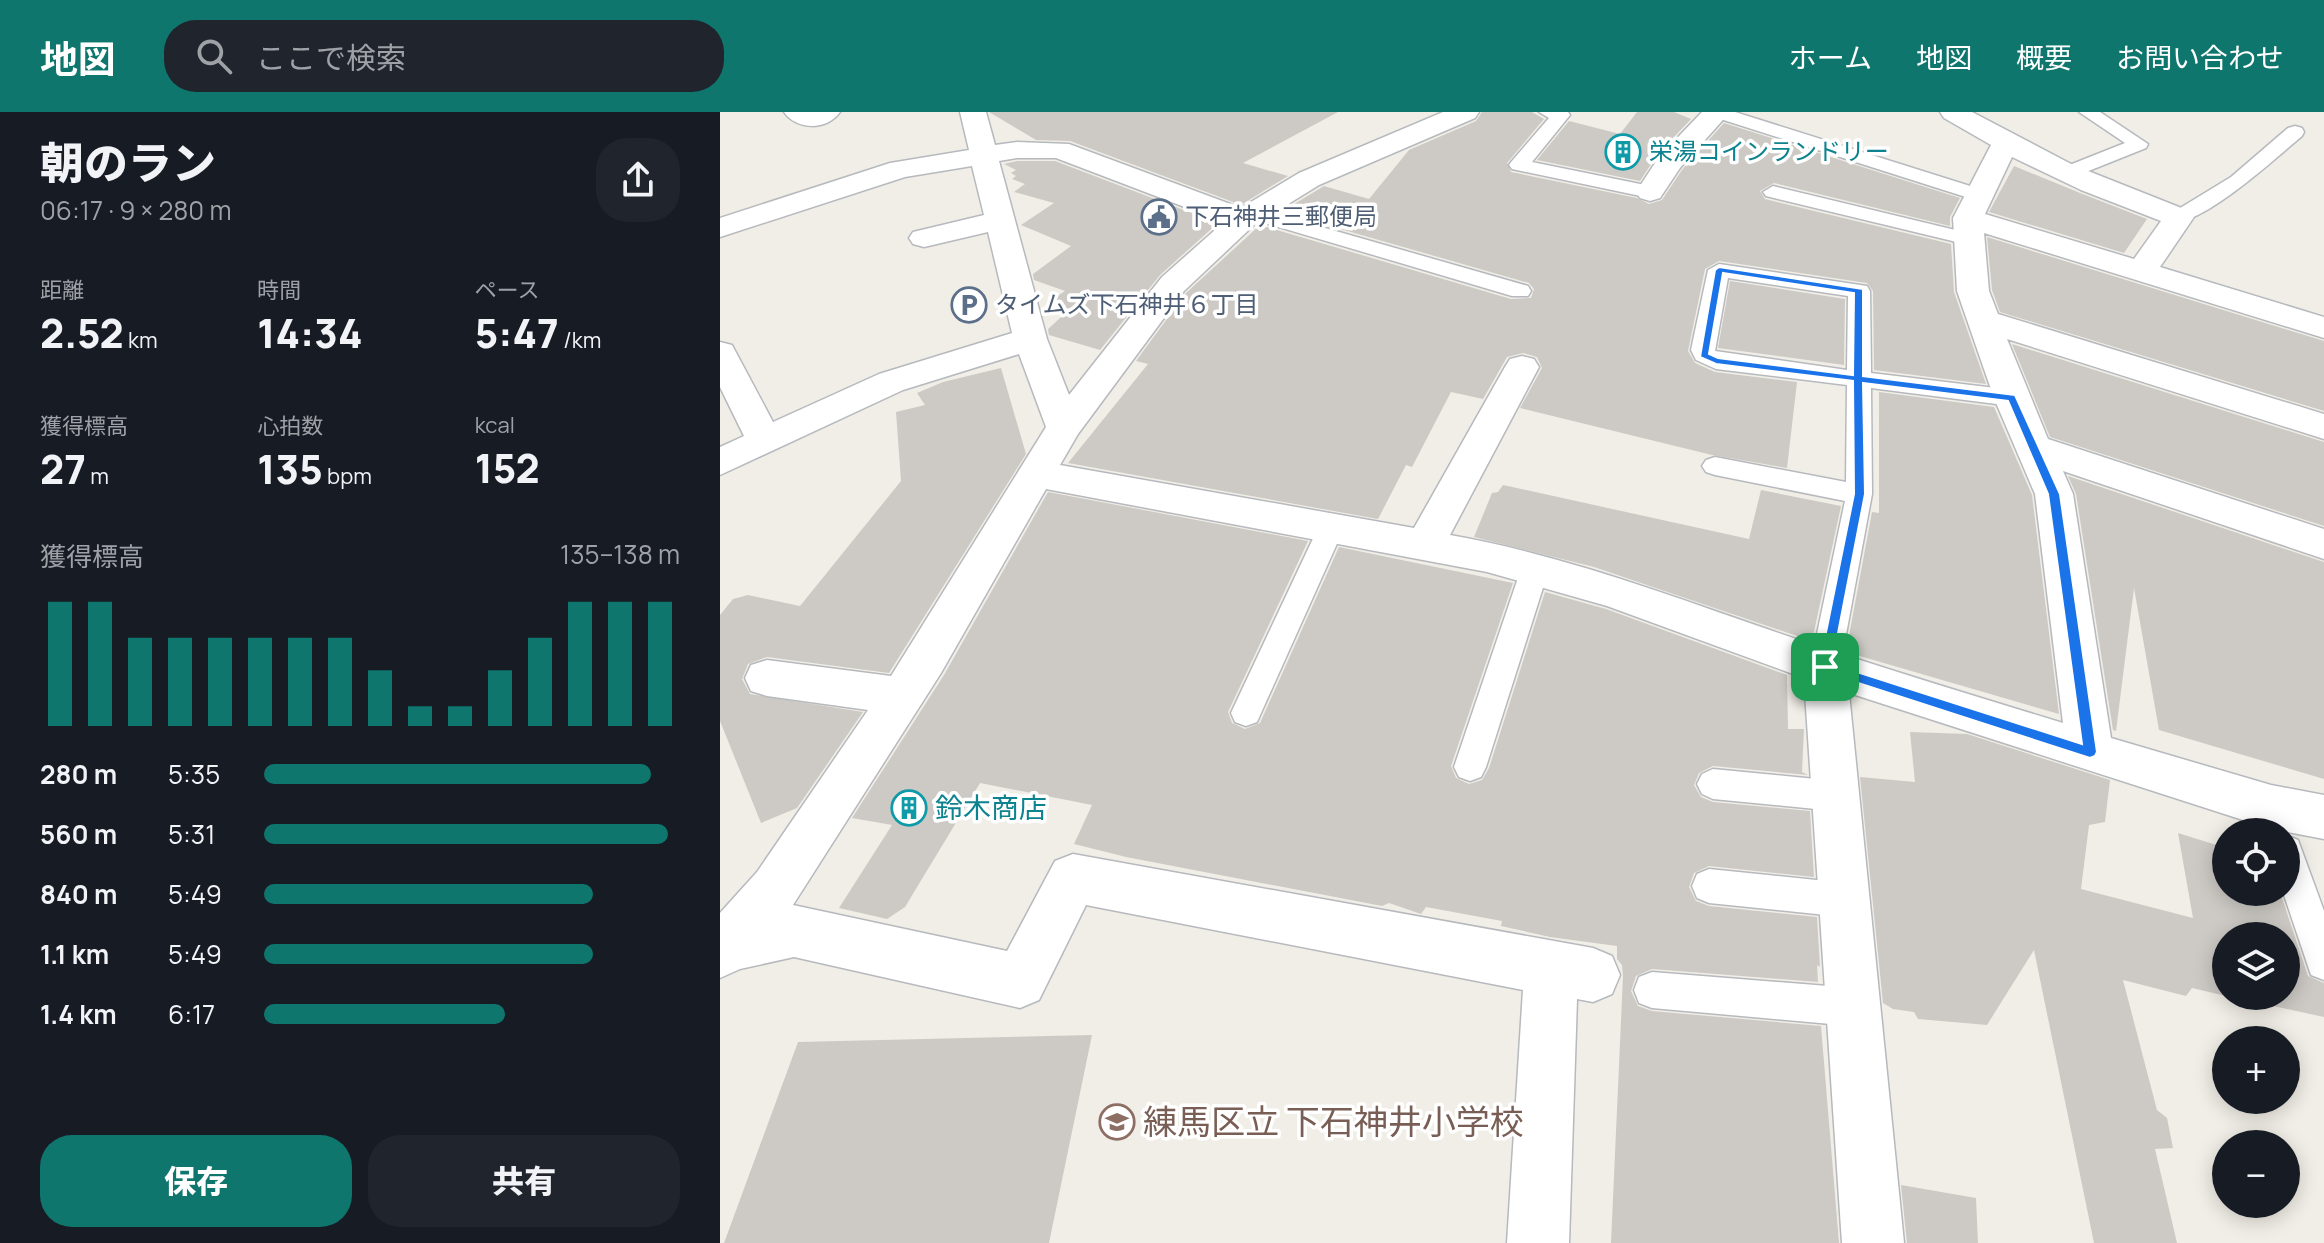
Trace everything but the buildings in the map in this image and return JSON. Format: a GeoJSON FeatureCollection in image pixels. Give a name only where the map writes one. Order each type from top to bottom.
{"type":"FeatureCollection","features":[{"type":"Feature","properties":{"kind":"street"},"geometry":{"type":"LineString","coordinates":[[797,112],[804,119],[827,112]]}},
{"type":"Feature","properties":{"kind":"street"},"geometry":{"type":"LineString","coordinates":[[973,112],[1030,339],[1064,427]]}},
{"type":"Feature","properties":{"kind":"street"},"geometry":{"type":"LineString","coordinates":[[721,948],[775,889],[902,696],[1064,427],[1173,284],[1248,216],[1333,167],[1466,112]]}},
{"type":"Feature","properties":{"kind":"street"},"geometry":{"type":"LineString","coordinates":[[1650,192],[1669,163],[1717,112]]}},
{"type":"Feature","properties":{"kind":"street"},"geometry":{"type":"LineString","coordinates":[[1953,112],[2005,144],[2064,174],[2179,217],[2141,272]]}},
{"type":"Feature","properties":{"kind":"street"},"geometry":{"type":"LineString","coordinates":[[2005,144],[1972,217],[1973,291],[2012,398],[2054,494],[2090,752]]}},
{"type":"Feature","properties":{"kind":"street"},"geometry":{"type":"LineString","coordinates":[[720,228],[900,169],[1017,150],[1059,150],[1248,216]]}},
{"type":"Feature","properties":{"kind":"street"},"geometry":{"type":"LineString","coordinates":[[1972,217],[2324,328]]}},
{"type":"Feature","properties":{"kind":"street"},"geometry":{"type":"LineString","coordinates":[[924,238],[1001,220]]}},
{"type":"Feature","properties":{"kind":"street"},"geometry":{"type":"LineString","coordinates":[[1983,320],[2324,427]]}},
{"type":"Feature","properties":{"kind":"street"},"geometry":{"type":"LineString","coordinates":[[720,462],[891,382],[1030,339]]}},
{"type":"Feature","properties":{"kind":"street"},"geometry":{"type":"LineString","coordinates":[[720,353],[765,441]]}},
{"type":"Feature","properties":{"kind":"street"},"geometry":{"type":"LineString","coordinates":[[1425,544],[1522,367]]}},
{"type":"Feature","properties":{"kind":"street"},"geometry":{"type":"LineString","coordinates":[[2032,447],[2324,544]]}},
{"type":"Feature","properties":{"kind":"street"},"geometry":{"type":"LineString","coordinates":[[1037,474],[1425,544],[1487,557],[1614,592],[1825,667],[2090,752],[2270,818]]}},
{"type":"Feature","properties":{"kind":"street"},"geometry":{"type":"LineString","coordinates":[[1825,667],[1873,1243]]}},
{"type":"Feature","properties":{"kind":"street"},"geometry":{"type":"LineString","coordinates":[[767,678],[902,696]]}},
{"type":"Feature","properties":{"kind":"street"},"geometry":{"type":"LineString","coordinates":[[2300,818],[2324,817]]}},
{"type":"Feature","properties":{"kind":"street"},"geometry":{"type":"LineString","coordinates":[[721,948],[794,931],[1020,981],[1073,878],[1572,972],[1538,1243]]}},
{"type":"Feature","properties":{"kind":"lane"},"geometry":{"type":"LineString","coordinates":[[1548,112],[1561,115],[1519,165],[1650,192]]}},
{"type":"Feature","properties":{"kind":"lane"},"geometry":{"type":"LineString","coordinates":[[1717,112],[1972,217]]}},
{"type":"Feature","properties":{"kind":"lane"},"geometry":{"type":"LineString","coordinates":[[2064,174],[2139,144],[2088,112]]}},
{"type":"Feature","properties":{"kind":"lane"},"geometry":{"type":"LineString","coordinates":[[2179,217],[2238,181],[2295,132]]}},
{"type":"Feature","properties":{"kind":"lane"},"geometry":{"type":"LineString","coordinates":[[1773,192],[1972,217]]}},
{"type":"Feature","properties":{"kind":"lane"},"geometry":{"type":"LineString","coordinates":[[1248,216],[1520,291]]}},
{"type":"Feature","properties":{"kind":"lane"},"geometry":{"type":"LineString","coordinates":[[1825,667],[1859,494],[1858,379],[1859,291],[1719,270],[1704,355],[1716,361],[1858,379],[2012,398]]}},
{"type":"Feature","properties":{"kind":"lane"},"geometry":{"type":"LineString","coordinates":[[1715,466],[1859,494]]}},
{"type":"Feature","properties":{"kind":"lane"},"geometry":{"type":"LineString","coordinates":[[1246,713],[1331,528]]}},
{"type":"Feature","properties":{"kind":"lane"},"geometry":{"type":"LineString","coordinates":[[1470,767],[1534,572]]}},
{"type":"Feature","properties":{"kind":"lane"},"geometry":{"type":"LineString","coordinates":[[1713,784],[1836,796]]}},
{"type":"Feature","properties":{"kind":"lane"},"geometry":{"type":"LineString","coordinates":[[1709,886],[1845,900]]}},
{"type":"Feature","properties":{"kind":"lane"},"geometry":{"type":"LineString","coordinates":[[2300,892],[2324,962]]}},
{"type":"Feature","properties":{"kind":"lane"},"geometry":{"type":"LineString","coordinates":[[1652,990],[1853,1007]]}},
{"type":"Feature","properties":{"kind":"place","name":"栄湯コインランドリー"},"geometry":{"type":"Point","coordinates":[1623,152]}},
{"type":"Feature","properties":{"kind":"place","name":"下石神井三郵便局"},"geometry":{"type":"Point","coordinates":[1159,217]}},
{"type":"Feature","properties":{"kind":"place","name":"タイムズ下石神井６丁目"},"geometry":{"type":"Point","coordinates":[969,305]}},
{"type":"Feature","properties":{"kind":"place","name":"鈴木商店"},"geometry":{"type":"Point","coordinates":[909,808]}},
{"type":"Feature","properties":{"kind":"place","name":"練馬区立 下石神井小学校"},"geometry":{"type":"Point","coordinates":[1117,1122]}},
{"type":"Feature","properties":{"kind":"route"},"geometry":{"type":"LineString","coordinates":[[1825,667],[1859,494],[1858,379],[1716,361],[1704,355],[1719,270],[1859,291],[1858,379],[2012,398],[2054,494],[2090,752],[1825,667]]}}]}
